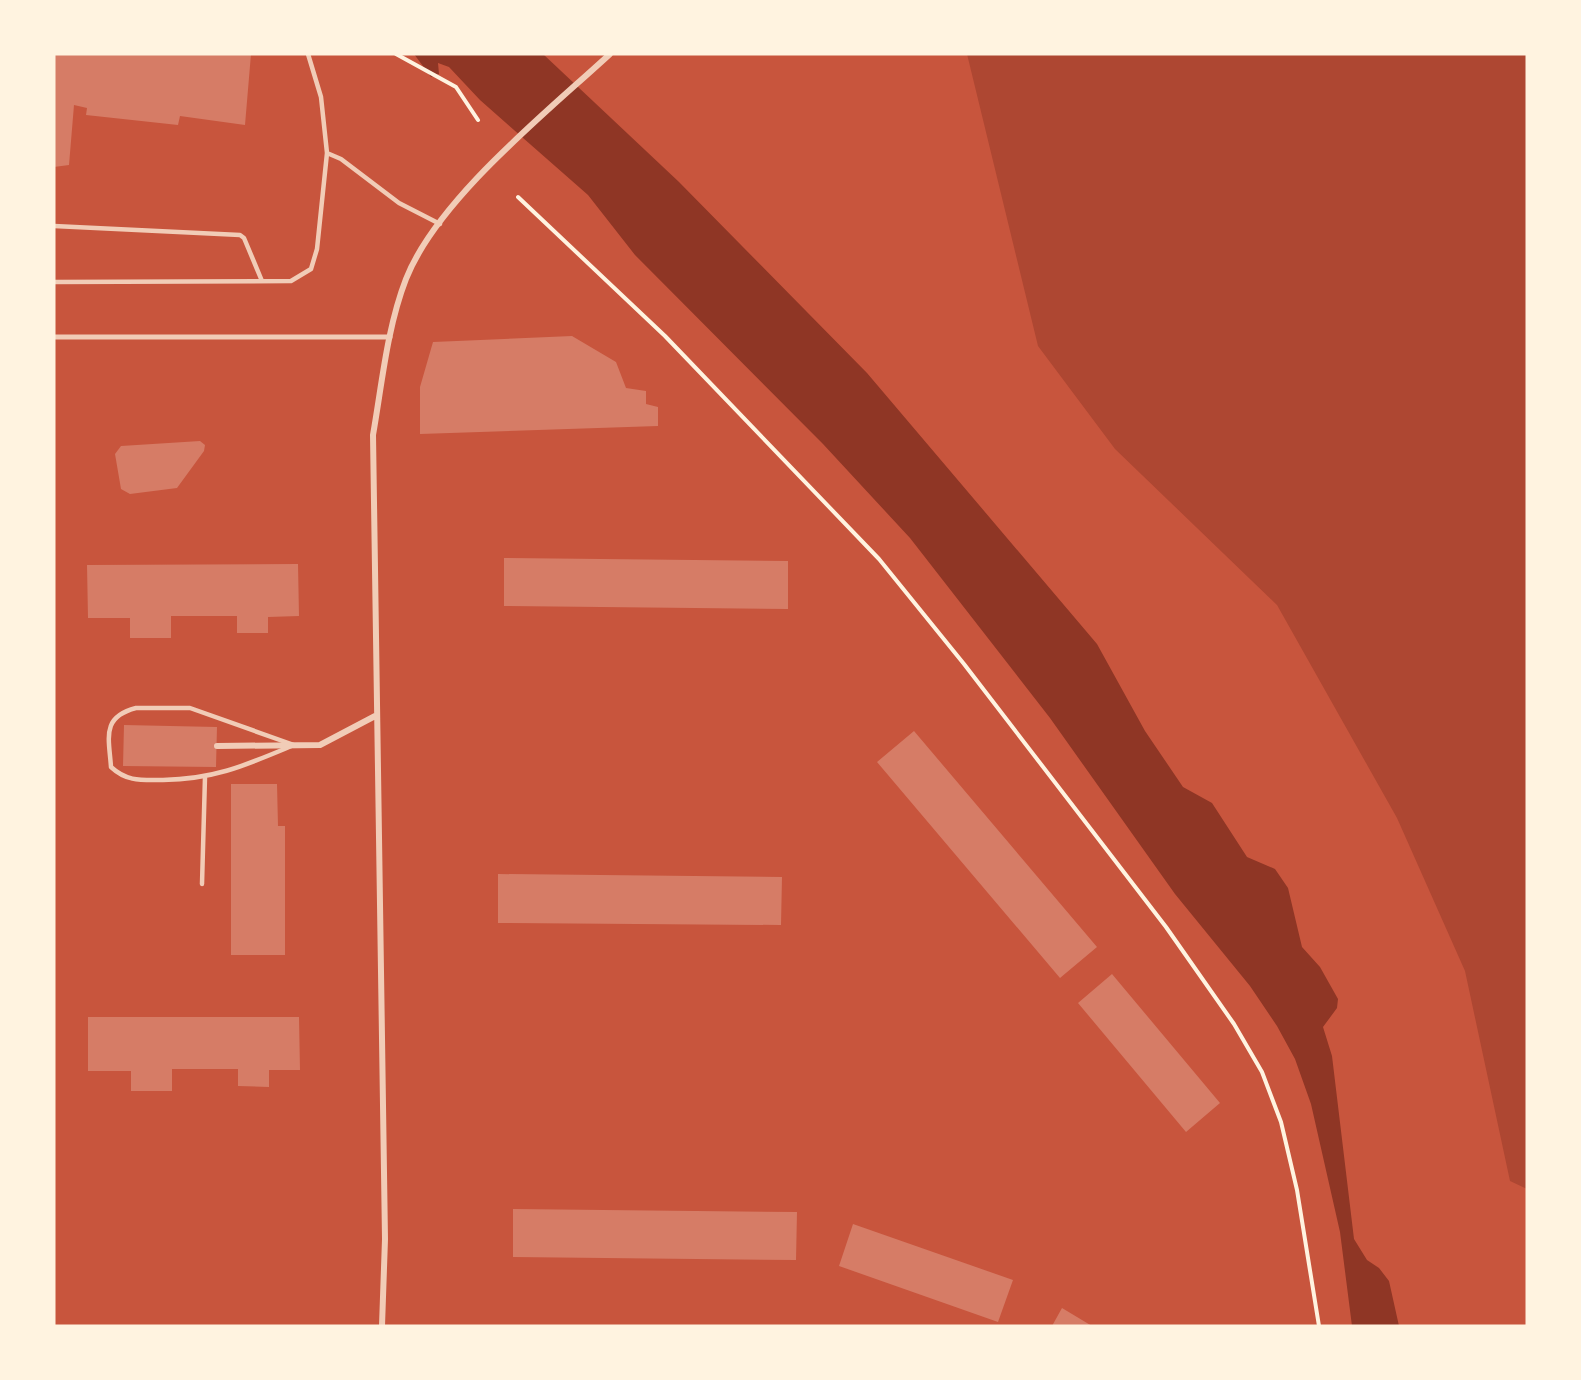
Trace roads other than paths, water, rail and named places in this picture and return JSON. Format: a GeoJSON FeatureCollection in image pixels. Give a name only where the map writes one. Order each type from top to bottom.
{"type":"FeatureCollection","features":[{"type":"Feature","properties":{"kind":"street"},"geometry":{"type":"LineString","coordinates":[[382,1326],[385,1239],[373,435],[390,337],[406,279],[417,256],[440,224],[481,174],[610,54]]}},
{"type":"Feature","properties":{"kind":"street"},"geometry":{"type":"LineString","coordinates":[[54,337],[390,337]]}},
{"type":"Feature","properties":{"kind":"street"},"geometry":{"type":"LineString","coordinates":[[217,746],[320,745],[376,715]]}},
{"type":"Feature","properties":{"kind":"lane"},"geometry":{"type":"LineString","coordinates":[[54,282],[291,281],[311,269],[317,249],[327,153],[321,97],[308,54]]}},
{"type":"Feature","properties":{"kind":"lane"},"geometry":{"type":"LineString","coordinates":[[327,153],[341,159],[399,203],[440,224]]}},
{"type":"Feature","properties":{"kind":"lane"},"geometry":{"type":"LineString","coordinates":[[54,226],[240,235],[244,238],[262,281]]}},
{"type":"Feature","properties":{"kind":"lane"},"geometry":{"type":"LineString","coordinates":[[136,708],[190,708],[294,745],[232,771],[205,777],[133,780],[121,776],[111,767],[109,730],[113,720],[120,712],[136,708]]}},
{"type":"Feature","properties":{"kind":"lane"},"geometry":{"type":"LineString","coordinates":[[202,884],[205,777]]}}]}
